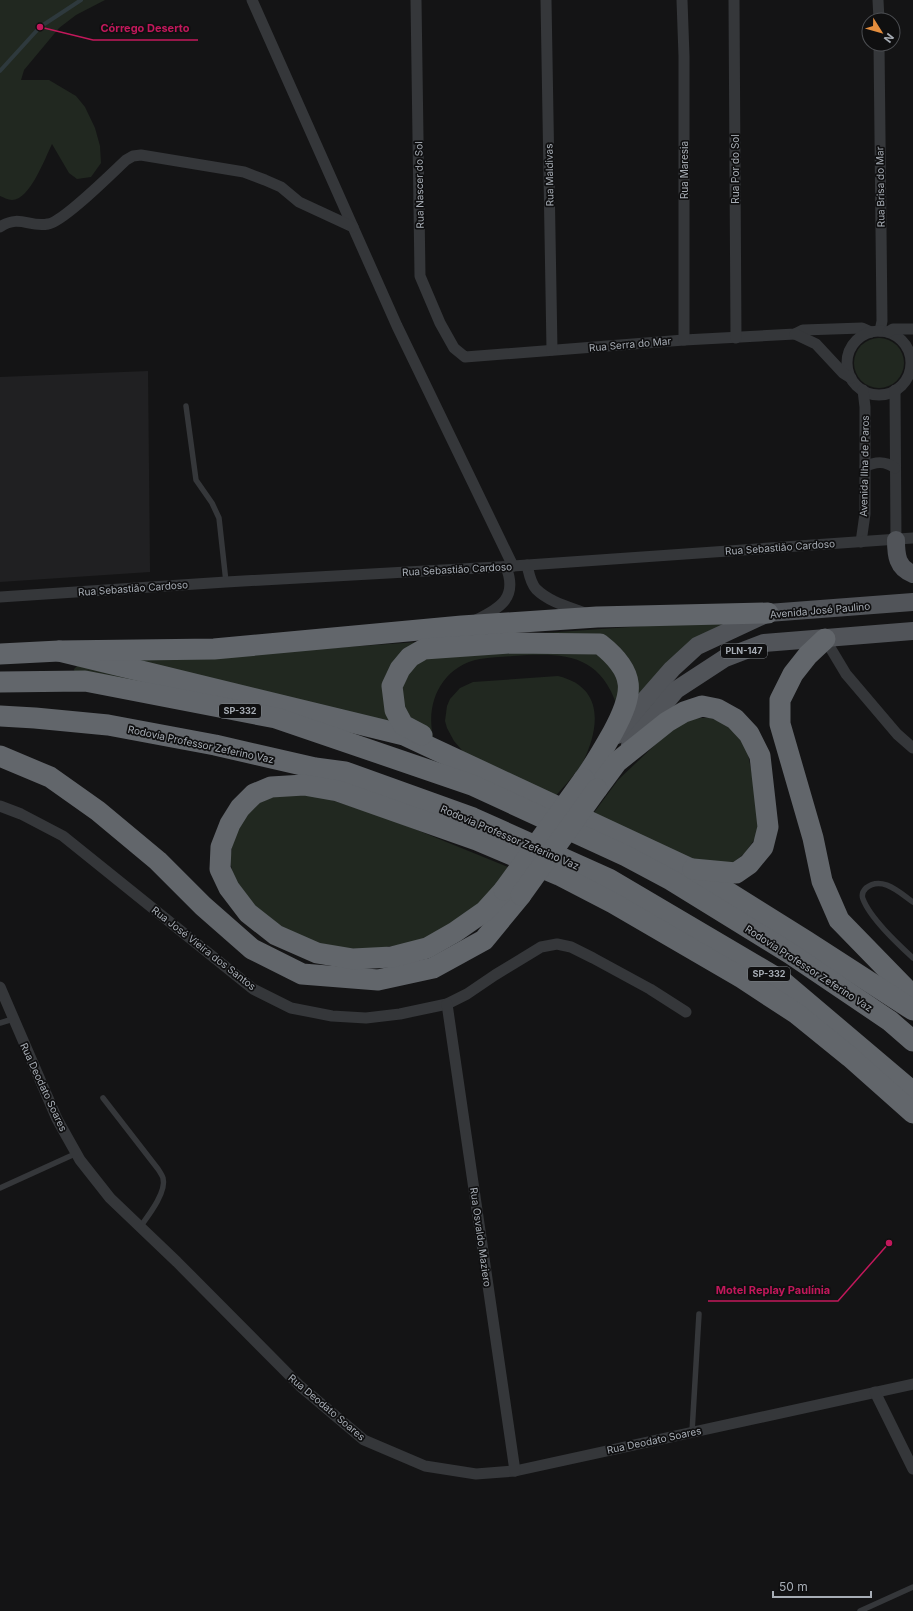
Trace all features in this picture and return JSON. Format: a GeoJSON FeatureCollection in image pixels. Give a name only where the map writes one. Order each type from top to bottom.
{"type":"FeatureCollection","features":[{"type":"Feature","properties":{"kind":"highway"},"geometry":{"type":"LineString","coordinates":[[0,654],[59,650],[214,649],[462,626],[597,617],[768,613]]}},
{"type":"Feature","properties":{"kind":"highway"},"geometry":{"type":"LineString","coordinates":[[825,639],[793,674],[780,700],[780,724],[813,838],[822,881],[839,920],[913,996]]}},
{"type":"Feature","properties":{"kind":"highway"},"geometry":{"type":"LineString","coordinates":[[6,763],[50,777],[98,811],[158,861],[203,906],[252,949],[302,974],[378,980],[433,968],[484,940],[512,893],[592,777],[624,712],[629,688],[626,673],[620,661],[600,644],[511,643],[424,649],[410,657],[400,669],[392,686],[395,710],[403,725],[458,756],[466,764]]}},
{"type":"Feature","properties":{"kind":"highway"},"geometry":{"type":"LineString","coordinates":[[59,650],[404,735],[691,869],[913,1010]]}},
{"type":"Feature","properties":{"kind":"highway","name":"Rodovia Professor Zeferino Vaz"},"geometry":{"type":"LineString","coordinates":[[0,682],[85,681],[276,718],[472,785],[626,856],[672,880],[791,954],[890,1021],[913,1041]]}},
{"type":"Feature","properties":{"kind":"highway"},"geometry":{"type":"LineString","coordinates":[[592,777],[617,762],[667,722],[684,712],[702,706],[717,710],[735,719],[749,734],[760,756],[768,827],[763,847],[749,864],[736,873],[691,869]]}},
{"type":"Feature","properties":{"kind":"highway","name":"Rodovia Professor Zeferino Vaz"},"geometry":{"type":"LineString","coordinates":[[0,716],[108,725],[215,745],[315,768],[344,772],[473,818],[609,879],[782,982],[913,1092]]}},
{"type":"Feature","properties":{"kind":"highway"},"geometry":{"type":"LineString","coordinates":[[512,893],[455,932],[427,948],[392,957],[353,959],[317,953],[276,935],[248,914],[229,888],[220,869],[221,847],[230,824],[240,808],[254,794],[271,787],[304,785],[338,791],[477,840],[559,875],[613,903],[742,978],[797,1014],[850,1057],[913,1113]]}},
{"type":"Feature","properties":{"kind":"main road"},"geometry":{"type":"LineString","coordinates":[[904,539],[896,556],[905,568],[913,574]]}},
{"type":"Feature","properties":{"kind":"main road","name":"Avenida José Paulino"},"geometry":{"type":"LineString","coordinates":[[592,777],[644,701],[672,669],[697,646],[768,613],[913,602]]}},
{"type":"Feature","properties":{"kind":"main road","name":"PLN-147"},"geometry":{"type":"LineString","coordinates":[[617,762],[676,690],[725,658],[764,643],[913,632]]}},
{"type":"Feature","properties":{"kind":"street"},"geometry":{"type":"LineString","coordinates":[[252,0],[397,326],[509,566],[509,595],[502,604],[494,611],[462,626]]}},
{"type":"Feature","properties":{"kind":"street","name":"Rua Nascer do Sol"},"geometry":{"type":"LineString","coordinates":[[416,0],[420,276],[440,323],[454,348],[465,356]]}},
{"type":"Feature","properties":{"kind":"street","name":"Rua Maldivas"},"geometry":{"type":"LineString","coordinates":[[546,0],[552,350]]}},
{"type":"Feature","properties":{"kind":"street","name":"Rua Maresia"},"geometry":{"type":"LineString","coordinates":[[682,0],[684,56],[684,340]]}},
{"type":"Feature","properties":{"kind":"street","name":"Rua Por do Sol"},"geometry":{"type":"LineString","coordinates":[[734,0],[736,338]]}},
{"type":"Feature","properties":{"kind":"street"},"geometry":{"type":"LineString","coordinates":[[878,0],[879,12]]}},
{"type":"Feature","properties":{"kind":"street","name":"Rua Brisa do Mar"},"geometry":{"type":"LineString","coordinates":[[879,52],[882,321],[880,331]]}},
{"type":"Feature","properties":{"kind":"street"},"geometry":{"type":"LineString","coordinates":[[0,227],[6,223],[16,220],[37,224],[48,224],[62,218],[126,160],[133,156],[141,155],[244,172],[281,187],[299,202],[353,226]]}},
{"type":"Feature","properties":{"kind":"street","name":"Rua Serra do Mar"},"geometry":{"type":"LineString","coordinates":[[465,356],[684,340],[795,334],[803,330],[862,328],[880,331],[893,329],[913,329]]}},
{"type":"Feature","properties":{"kind":"street"},"geometry":{"type":"LineString","coordinates":[[880,331],[902,340],[910,355],[910,377],[895,390],[879,394],[863,390],[851,378],[847,362],[852,346],[864,335],[880,331]]}},
{"type":"Feature","properties":{"kind":"street","name":"Rua Serra do Mar"},"geometry":{"type":"LineString","coordinates":[[795,334],[816,344],[843,373],[851,378]]}},
{"type":"Feature","properties":{"kind":"street","name":"Avenida Ilha de Paros"},"geometry":{"type":"LineString","coordinates":[[861,542],[865,514],[865,407],[863,390]]}},
{"type":"Feature","properties":{"kind":"street"},"geometry":{"type":"LineString","coordinates":[[895,390],[895,468],[904,539]]}},
{"type":"Feature","properties":{"kind":"street"},"geometry":{"type":"LineString","coordinates":[[865,467],[874,462],[879,462],[895,468]]}},
{"type":"Feature","properties":{"kind":"street","name":"Rua Sebastião Cardoso"},"geometry":{"type":"LineString","coordinates":[[0,597],[226,582],[527,565],[904,539]]}},
{"type":"Feature","properties":{"kind":"street"},"geometry":{"type":"LineString","coordinates":[[527,565],[530,579],[536,589],[553,601],[597,617]]}},
{"type":"Feature","properties":{"kind":"street"},"geometry":{"type":"LineString","coordinates":[[825,639],[846,674],[897,734],[913,748]]}},
{"type":"Feature","properties":{"kind":"street","name":"Rua José Vieira dos Santos"},"geometry":{"type":"LineString","coordinates":[[0,806],[21,814],[64,836],[253,988],[291,1008],[332,1016],[366,1018],[400,1014],[447,1004],[467,994],[541,947],[557,944],[571,947],[593,958],[650,989],[686,1012]]}},
{"type":"Feature","properties":{"kind":"street","name":"Rua Deodato Soares"},"geometry":{"type":"LineString","coordinates":[[0,987],[57,1119],[77,1153],[110,1198],[177,1262],[300,1386],[364,1440],[425,1466],[476,1474],[514,1471],[913,1384]]}},
{"type":"Feature","properties":{"kind":"street","name":"Rua Osvaldo Maziero"},"geometry":{"type":"LineString","coordinates":[[447,1004],[514,1471]]}},
{"type":"Feature","properties":{"kind":"street"},"geometry":{"type":"LineString","coordinates":[[875,1392],[913,1469]]}},
{"type":"Feature","properties":{"kind":"lane"},"geometry":{"type":"LineString","coordinates":[[186,406],[196,480],[212,503],[219,518],[226,582]]}},
{"type":"Feature","properties":{"kind":"lane"},"geometry":{"type":"LineString","coordinates":[[913,902],[892,887],[883,884],[876,883],[870,885],[863,891],[862,894],[863,899],[870,910],[891,938],[913,958]]}},
{"type":"Feature","properties":{"kind":"lane"},"geometry":{"type":"LineString","coordinates":[[0,1022],[13,1019]]}},
{"type":"Feature","properties":{"kind":"lane"},"geometry":{"type":"LineString","coordinates":[[103,1098],[158,1169],[163,1178],[164,1186],[161,1195],[140,1227]]}},
{"type":"Feature","properties":{"kind":"lane"},"geometry":{"type":"LineString","coordinates":[[0,1188],[77,1153]]}},
{"type":"Feature","properties":{"kind":"lane"},"geometry":{"type":"LineString","coordinates":[[692,1432],[699,1314]]}},
{"type":"Feature","properties":{"kind":"lane"},"geometry":{"type":"LineString","coordinates":[[860,1611],[913,1587]]}},
{"type":"Feature","properties":{"kind":"shaded area"},"geometry":{"type":"Polygon","coordinates":[[[0,0],[105,0],[76,15],[59,28],[24,70],[21,80],[49,80],[76,96],[85,107],[95,128],[100,146],[101,163],[91,177],[77,179],[69,173],[52,144],[31,186],[19,198],[12,200],[0,196],[0,0]]]}},
{"type":"Feature","properties":{"kind":"shaded area"},"geometry":{"type":"Polygon","coordinates":[[[879,338],[888,340],[897,345],[902,354],[904,363],[902,372],[897,381],[888,386],[879,388],[870,386],[861,381],[856,372],[854,363],[856,354],[861,345],[870,340],[879,338]]]}},
{"type":"Feature","properties":{"kind":"shaded area"},"geometry":{"type":"Polygon","coordinates":[[[148,371],[150,572],[0,582],[0,377],[148,371]]]}},
{"type":"Feature","properties":{"kind":"shaded area"},"geometry":{"type":"Polygon","coordinates":[[[730,620],[634,704],[617,706],[609,688],[600,675],[589,666],[562,656],[531,655],[496,657],[484,658],[466,663],[446,678],[434,701],[431,714],[434,740],[283,710],[75,674],[74,669],[80,663],[261,653],[730,620]]]}},
{"type":"Feature","properties":{"kind":"shaded area"},"geometry":{"type":"Polygon","coordinates":[[[558,676],[573,681],[584,689],[591,699],[595,722],[589,749],[583,762],[554,798],[473,763],[454,741],[445,721],[447,706],[450,699],[460,688],[473,682],[558,676]]]}},
{"type":"Feature","properties":{"kind":"shaded area"},"geometry":{"type":"Polygon","coordinates":[[[710,718],[727,724],[746,743],[760,817],[756,837],[745,853],[730,865],[712,870],[590,818],[618,780],[675,726],[692,719],[710,718]]]}},
{"type":"Feature","properties":{"kind":"shaded area"},"geometry":{"type":"Polygon","coordinates":[[[297,789],[390,819],[508,867],[499,883],[475,910],[421,942],[357,951],[303,940],[263,916],[235,884],[230,861],[233,839],[249,810],[266,797],[297,789]]]}},
{"type":"Feature","properties":{"kind":"waterway"},"geometry":{"type":"LineString","coordinates":[[0,71],[40,27],[81,0]]}},
{"type":"Feature","properties":{"kind":"place","name":"Córrego Deserto"},"geometry":{"type":"Point","coordinates":[40,27]}},
{"type":"Feature","properties":{"kind":"place","name":"Motel Replay Paulínia"},"geometry":{"type":"Point","coordinates":[889,1243]}}]}
